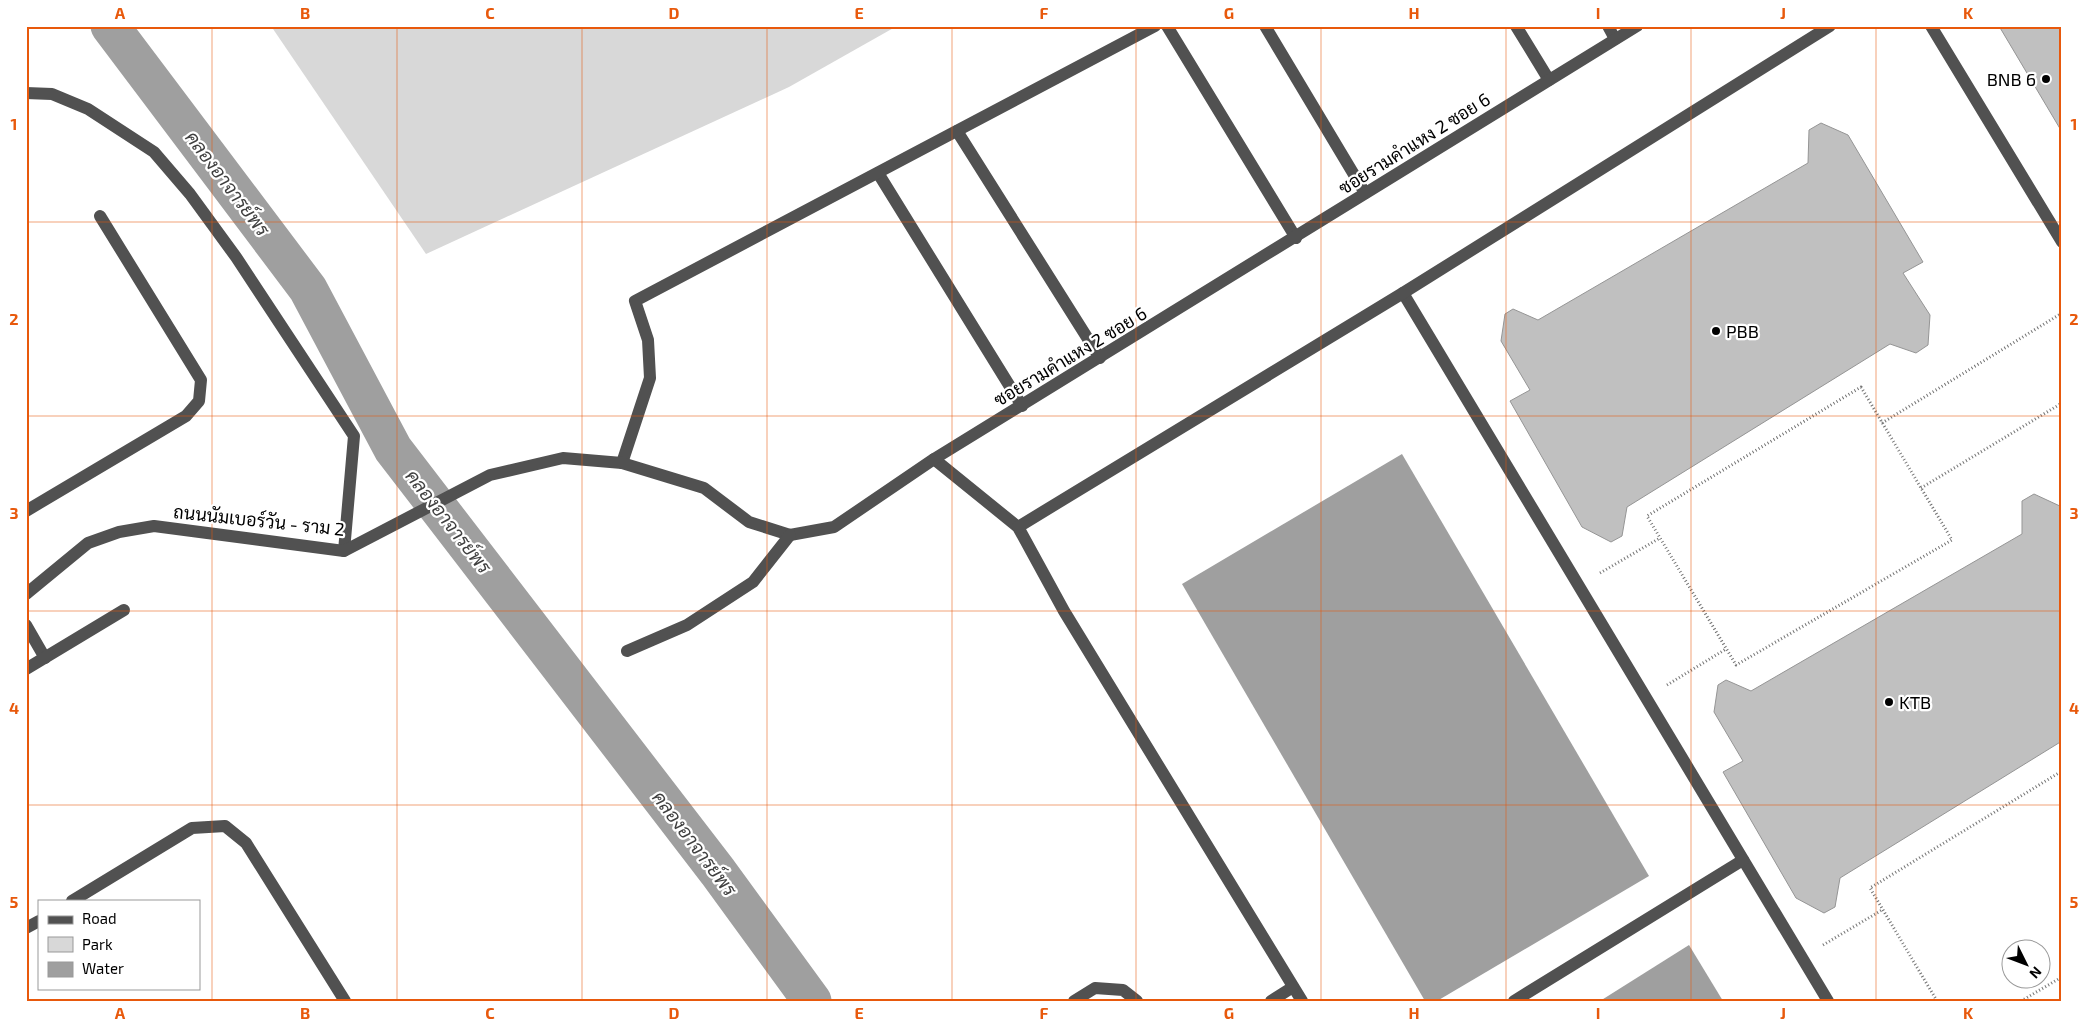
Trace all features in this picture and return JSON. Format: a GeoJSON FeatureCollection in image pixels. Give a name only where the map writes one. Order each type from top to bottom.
{"type":"FeatureCollection","features":[{"type":"Feature","properties":{"kind":"street"},"geometry":{"type":"LineString","coordinates":[[622,463],[650,378],[648,340],[635,301],[1155,26]]}},
{"type":"Feature","properties":{"kind":"street"},"geometry":{"type":"LineString","coordinates":[[1167,26],[1296,238]]}},
{"type":"Feature","properties":{"kind":"street"},"geometry":{"type":"LineString","coordinates":[[1265,26],[1365,194]]}},
{"type":"Feature","properties":{"kind":"street"},"geometry":{"type":"LineString","coordinates":[[1516,26],[1549,80]]}},
{"type":"Feature","properties":{"kind":"street"},"geometry":{"type":"LineString","coordinates":[[1608,26],[1615,39]]}},
{"type":"Feature","properties":{"kind":"street","name":"ซอยรามคำแหง 2 ซอย 6"},"geometry":{"type":"LineString","coordinates":[[490,475],[563,458],[622,463],[704,488],[749,522],[790,535],[834,528],[934,459],[1296,238],[1637,26]]}},
{"type":"Feature","properties":{"kind":"street"},"geometry":{"type":"LineString","coordinates":[[1018,528],[1403,293],[1830,26]]}},
{"type":"Feature","properties":{"kind":"street"},"geometry":{"type":"LineString","coordinates":[[1931,26],[2062,242]]}},
{"type":"Feature","properties":{"kind":"street"},"geometry":{"type":"LineString","coordinates":[[26,93],[52,94],[88,109],[154,152],[190,194],[236,257],[354,436],[344,551]]}},
{"type":"Feature","properties":{"kind":"street"},"geometry":{"type":"LineString","coordinates":[[957,131],[1100,358]]}},
{"type":"Feature","properties":{"kind":"street"},"geometry":{"type":"LineString","coordinates":[[878,172],[1022,406]]}},
{"type":"Feature","properties":{"kind":"street"},"geometry":{"type":"LineString","coordinates":[[26,511],[186,416],[199,401],[201,380],[100,216]]}},
{"type":"Feature","properties":{"kind":"street"},"geometry":{"type":"LineString","coordinates":[[1403,293],[1828,1001]]}},
{"type":"Feature","properties":{"kind":"street"},"geometry":{"type":"LineString","coordinates":[[934,459],[1018,528],[1064,611],[1302,1001]]}},
{"type":"Feature","properties":{"kind":"street","name":"ถนนนัมเบอร์วัน - ราม 2"},"geometry":{"type":"LineString","coordinates":[[26,594],[88,543],[119,532],[154,526],[344,551],[490,475]]}},
{"type":"Feature","properties":{"kind":"street"},"geometry":{"type":"LineString","coordinates":[[627,651],[687,625],[753,582],[790,535]]}},
{"type":"Feature","properties":{"kind":"street"},"geometry":{"type":"LineString","coordinates":[[26,670],[124,610]]}},
{"type":"Feature","properties":{"kind":"street"},"geometry":{"type":"LineString","coordinates":[[26,625],[46,658]]}},
{"type":"Feature","properties":{"kind":"street"},"geometry":{"type":"LineString","coordinates":[[74,900],[192,828],[225,826],[246,843],[345,1001]]}},
{"type":"Feature","properties":{"kind":"street"},"geometry":{"type":"LineString","coordinates":[[1514,1001],[1743,860]]}},
{"type":"Feature","properties":{"kind":"street"},"geometry":{"type":"LineString","coordinates":[[26,928],[38,922]]}},
{"type":"Feature","properties":{"kind":"street"},"geometry":{"type":"LineString","coordinates":[[1270,1001],[1293,987]]}},
{"type":"Feature","properties":{"kind":"street"},"geometry":{"type":"LineString","coordinates":[[1074,1001],[1095,988],[1123,990],[1137,1001]]}},
{"type":"Feature","properties":{"kind":"path"},"geometry":{"type":"LineString","coordinates":[[1882,423],[2062,314]]}},
{"type":"Feature","properties":{"kind":"path"},"geometry":{"type":"LineString","coordinates":[[1861,387],[1882,423],[1952,540],[1736,665],[1647,516],[1861,387]]}},
{"type":"Feature","properties":{"kind":"path"},"geometry":{"type":"LineString","coordinates":[[1921,488],[2062,402]]}},
{"type":"Feature","properties":{"kind":"path"},"geometry":{"type":"LineString","coordinates":[[1579,586],[1660,538]]}},
{"type":"Feature","properties":{"kind":"path"},"geometry":{"type":"LineString","coordinates":[[1646,697],[1726,649]]}},
{"type":"Feature","properties":{"kind":"path"},"geometry":{"type":"LineString","coordinates":[[1937,1001],[1870,888],[2062,772]]}},
{"type":"Feature","properties":{"kind":"path"},"geometry":{"type":"LineString","coordinates":[[1802,957],[1882,910]]}},
{"type":"Feature","properties":{"kind":"path"},"geometry":{"type":"LineString","coordinates":[[2021,1001],[2062,977]]}},
{"type":"Feature","properties":{"kind":"green space"},"geometry":{"type":"Polygon","coordinates":[[[271,26],[897,26],[789,87],[426,254],[271,26]]]}},
{"type":"Feature","properties":{"kind":"water"},"geometry":{"type":"Polygon","coordinates":[[[1402,454],[1649,876],[1437,1001],[1425,1001],[1182,584],[1402,454]]]}},
{"type":"Feature","properties":{"kind":"water"},"geometry":{"type":"Polygon","coordinates":[[[1689,945],[1723,1001],[1600,1001],[1689,945]]]}},
{"type":"Feature","properties":{"kind":"building","name":"BNB 6"},"geometry":{"type":"Polygon","coordinates":[[[1999,26],[2062,26],[2062,132],[1999,26]]]}},
{"type":"Feature","properties":{"kind":"building","name":"PBB"},"geometry":{"type":"Polygon","coordinates":[[[1821,123],[1848,135],[1923,262],[1903,273],[1930,315],[1928,345],[1916,353],[1890,344],[1627,507],[1622,536],[1611,542],[1582,527],[1510,401],[1530,390],[1501,341],[1505,314],[1513,309],[1538,320],[1808,163],[1809,130],[1821,123]]]}},
{"type":"Feature","properties":{"kind":"building","name":"KTB"},"geometry":{"type":"Polygon","coordinates":[[[2034,494],[2062,507],[2062,741],[1840,878],[1835,907],[1824,913],[1796,898],[1723,772],[1743,761],[1714,712],[1718,685],[1726,680],[1751,691],[2022,534],[2022,501],[2034,494]]]}},
{"type":"Feature","properties":{"kind":"waterway","name":"คลองอาจารย์พร"},"geometry":{"type":"LineString","coordinates":[[110,26],[308,289],[393,449],[718,872],[812,1001]]}},
{"type":"Feature","properties":{"kind":"place","name":"BNB 6"},"geometry":{"type":"Point","coordinates":[2046,79]}},
{"type":"Feature","properties":{"kind":"place","name":"PBB"},"geometry":{"type":"Point","coordinates":[1716,331]}},
{"type":"Feature","properties":{"kind":"place","name":"KTB"},"geometry":{"type":"Point","coordinates":[1889,702]}}]}
